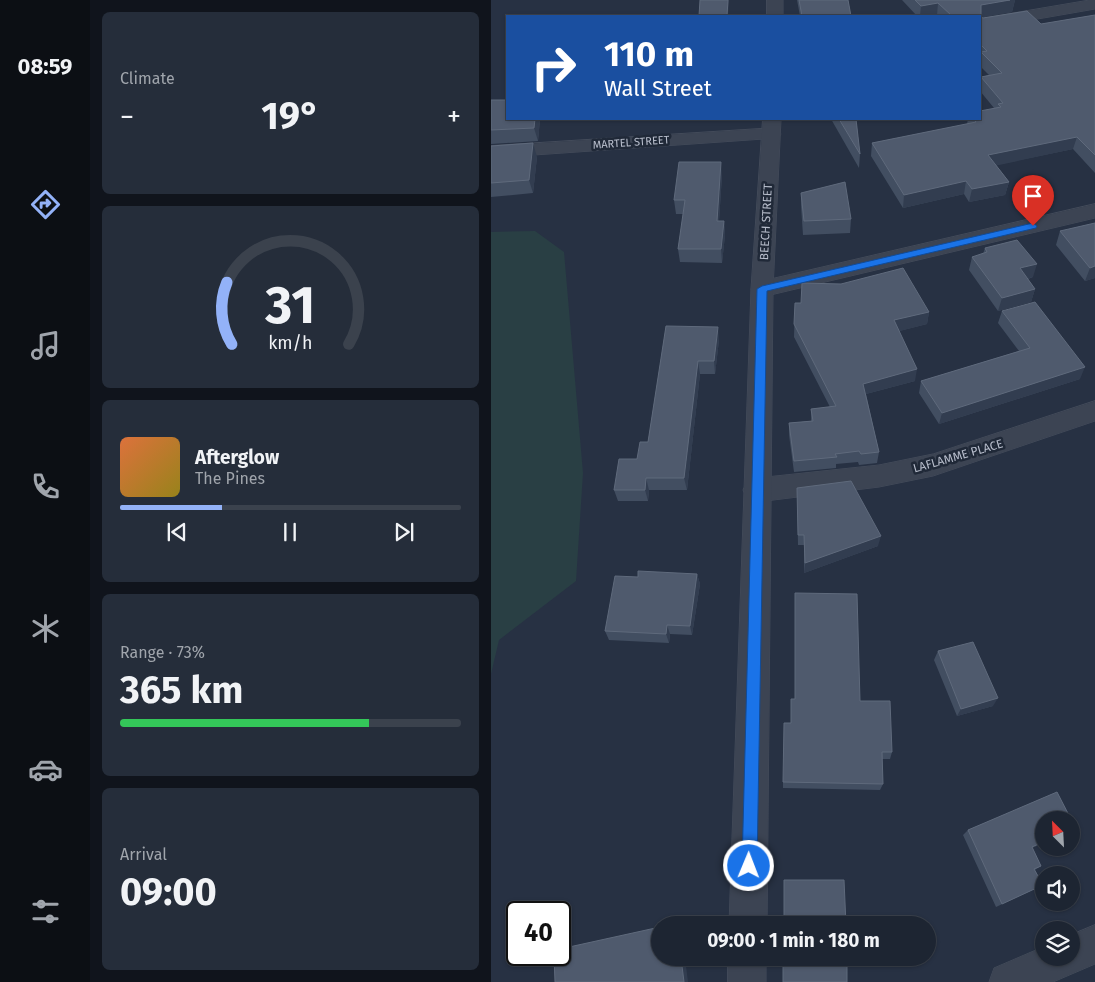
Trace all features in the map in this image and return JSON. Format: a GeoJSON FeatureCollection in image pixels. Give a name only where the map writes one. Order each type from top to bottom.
{"type":"FeatureCollection","features":[{"type":"Feature","properties":{"kind":"street"},"geometry":{"type":"LineString","coordinates":[[775,0],[775,15]]}},
{"type":"Feature","properties":{"kind":"street"},"geometry":{"type":"LineString","coordinates":[[981,24],[1095,4]]}},
{"type":"Feature","properties":{"kind":"street","name":"MARTEL STREET"},"geometry":{"type":"LineString","coordinates":[[491,152],[772,126]]}},
{"type":"Feature","properties":{"kind":"street","name":"BEECH STREET"},"geometry":{"type":"LineString","coordinates":[[748,916],[762,289],[772,126]]}},
{"type":"Feature","properties":{"kind":"street"},"geometry":{"type":"LineString","coordinates":[[762,289],[1095,211]]}},
{"type":"Feature","properties":{"kind":"street","name":"LAFLAMME PLACE"},"geometry":{"type":"LineString","coordinates":[[757,490],[879,476],[933,465],[1095,411]]}},
{"type":"Feature","properties":{"kind":"street"},"geometry":{"type":"LineString","coordinates":[[1080,951],[1095,944]]}},
{"type":"Feature","properties":{"kind":"street"},"geometry":{"type":"LineString","coordinates":[[747,966],[747,982]]}},
{"type":"Feature","properties":{"kind":"street"},"geometry":{"type":"LineString","coordinates":[[1008,982],[1045,966]]}},
{"type":"Feature","properties":{"kind":"green space"},"geometry":{"type":"Polygon","coordinates":[[[535,231],[564,252],[583,473],[576,581],[499,640],[491,674],[491,232],[535,231]]]}},
{"type":"Feature","properties":{"kind":"building"},"geometry":{"type":"Polygon","coordinates":[[[700,0],[728,0],[727,15],[699,15],[700,0]]]}},
{"type":"Feature","properties":{"kind":"building"},"geometry":{"type":"Polygon","coordinates":[[[799,0],[848,0],[851,15],[802,15],[799,0]]]}},
{"type":"Feature","properties":{"kind":"building"},"geometry":{"type":"Polygon","coordinates":[[[915,0],[1010,0],[981,5],[981,15],[951,15],[938,3],[921,6],[915,0]]]}},
{"type":"Feature","properties":{"kind":"building"},"geometry":{"type":"Polygon","coordinates":[[[1027,11],[1041,24],[1095,15],[1095,155],[1077,137],[988,155],[1009,182],[972,189],[966,181],[904,195],[872,143],[976,122],[974,120],[981,120],[981,111],[1001,107],[998,104],[1003,103],[981,77],[1002,73],[981,52],[987,51],[981,45],[981,17],[1027,11]]]}},
{"type":"Feature","properties":{"kind":"building"},"geometry":{"type":"Polygon","coordinates":[[[491,100],[506,100],[506,120],[535,120],[534,128],[491,130],[491,100]]]}},
{"type":"Feature","properties":{"kind":"building"},"geometry":{"type":"Polygon","coordinates":[[[840,120],[856,120],[860,154],[840,120]]]}},
{"type":"Feature","properties":{"kind":"building"},"geometry":{"type":"Polygon","coordinates":[[[533,143],[529,180],[491,183],[491,146],[533,143]]]}},
{"type":"Feature","properties":{"kind":"building"},"geometry":{"type":"Polygon","coordinates":[[[679,162],[721,162],[717,221],[724,221],[721,249],[678,249],[685,200],[674,200],[679,162]]]}},
{"type":"Feature","properties":{"kind":"building"},"geometry":{"type":"Polygon","coordinates":[[[845,182],[851,219],[804,221],[801,193],[845,182]]]}},
{"type":"Feature","properties":{"kind":"building"},"geometry":{"type":"Polygon","coordinates":[[[1095,223],[1095,266],[1090,268],[1060,231],[1095,223]]]}},
{"type":"Feature","properties":{"kind":"building"},"geometry":{"type":"Polygon","coordinates":[[[1017,240],[1037,264],[1020,268],[1035,289],[1002,298],[972,257],[987,252],[985,248],[1017,240]]]}},
{"type":"Feature","properties":{"kind":"building"},"geometry":{"type":"Polygon","coordinates":[[[903,268],[929,312],[894,320],[917,369],[863,384],[879,452],[861,454],[859,451],[835,454],[837,457],[794,461],[789,423],[813,421],[811,409],[836,406],[794,324],[795,303],[801,303],[802,283],[841,284],[903,268]]]}},
{"type":"Feature","properties":{"kind":"building"},"geometry":{"type":"Polygon","coordinates":[[[1035,302],[1085,367],[942,413],[921,381],[1030,348],[1002,311],[1035,302]]]}},
{"type":"Feature","properties":{"kind":"building"},"geometry":{"type":"Polygon","coordinates":[[[666,326],[718,327],[714,361],[698,361],[684,478],[646,478],[645,490],[614,490],[619,459],[637,459],[640,442],[648,442],[666,326]]]}},
{"type":"Feature","properties":{"kind":"building"},"geometry":{"type":"Polygon","coordinates":[[[851,481],[881,536],[805,563],[804,535],[798,535],[797,488],[851,481]]]}},
{"type":"Feature","properties":{"kind":"building"},"geometry":{"type":"Polygon","coordinates":[[[638,571],[697,574],[690,626],[667,625],[666,634],[605,631],[615,576],[638,577],[638,571]]]}},
{"type":"Feature","properties":{"kind":"building"},"geometry":{"type":"Polygon","coordinates":[[[795,593],[857,594],[860,701],[890,701],[892,752],[882,752],[883,784],[783,782],[784,723],[791,723],[791,699],[795,699],[795,593]]]}},
{"type":"Feature","properties":{"kind":"building"},"geometry":{"type":"Polygon","coordinates":[[[973,642],[998,698],[961,709],[938,651],[973,642]]]}},
{"type":"Feature","properties":{"kind":"building"},"geometry":{"type":"Polygon","coordinates":[[[1057,792],[1067,811],[1035,811],[1035,846],[1032,847],[1041,866],[1035,866],[1034,869],[1035,889],[1002,904],[968,830],[1057,792]]]}},
{"type":"Feature","properties":{"kind":"building"},"geometry":{"type":"Polygon","coordinates":[[[784,880],[844,880],[846,916],[784,916],[784,880]]]}},
{"type":"Feature","properties":{"kind":"building"},"geometry":{"type":"Polygon","coordinates":[[[651,929],[651,966],[682,966],[684,982],[555,982],[554,966],[571,966],[571,947],[651,929]]]}},
{"type":"Feature","properties":{"kind":"building"},"geometry":{"type":"Polygon","coordinates":[[[783,966],[847,966],[847,982],[783,982],[783,966]]]}},
{"type":"Feature","properties":{"kind":"route"},"geometry":{"type":"LineString","coordinates":[[749,866],[762,289],[1033,226]]}}]}
